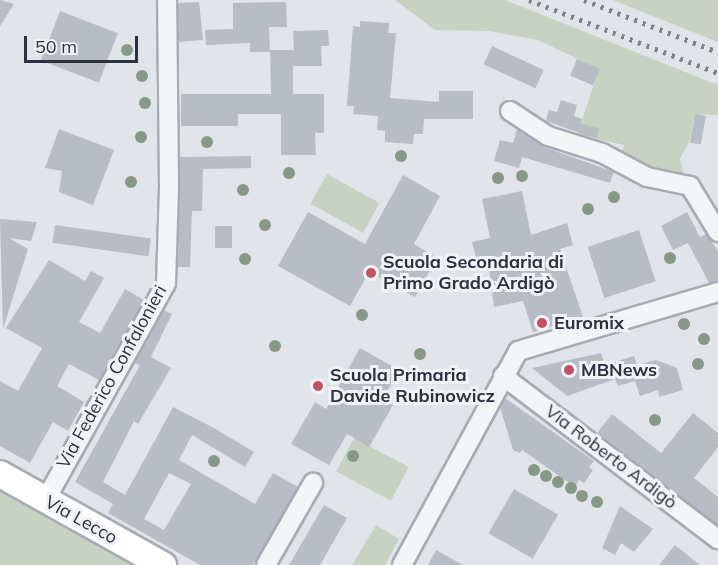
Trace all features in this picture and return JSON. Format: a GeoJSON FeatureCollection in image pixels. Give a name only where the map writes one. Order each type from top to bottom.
{"type":"FeatureCollection","features":[{"type":"Feature","properties":{"kind":"main road","name":"Via Lecco"},"geometry":{"type":"LineString","coordinates":[[0,474],[163,565]]}},
{"type":"Feature","properties":{"kind":"street","name":"Via Federico Confalonieri"},"geometry":{"type":"LineString","coordinates":[[46,500],[166,283],[169,185],[167,0]]}},
{"type":"Feature","properties":{"kind":"street"},"geometry":{"type":"LineString","coordinates":[[510,111],[548,136],[602,153],[647,177],[690,186],[718,232]]}},
{"type":"Feature","properties":{"kind":"street"},"geometry":{"type":"LineString","coordinates":[[402,565],[518,351],[718,292]]}},
{"type":"Feature","properties":{"kind":"street","name":"Via Roberto Ardigò"},"geometry":{"type":"LineString","coordinates":[[503,376],[718,539]]}},
{"type":"Feature","properties":{"kind":"street"},"geometry":{"type":"LineString","coordinates":[[266,565],[313,483]]}},
{"type":"Feature","properties":{"kind":"green space"},"geometry":{"type":"Polygon","coordinates":[[[395,0],[505,0],[718,85],[718,115],[695,114],[689,142],[680,159],[685,180],[620,159],[624,145],[597,139],[599,128],[591,127],[589,138],[577,135],[599,69],[538,40],[489,31],[435,30],[395,0]]]}},
{"type":"Feature","properties":{"kind":"green space"},"geometry":{"type":"Polygon","coordinates":[[[613,0],[718,0],[718,42],[630,7],[613,0]]]}},
{"type":"Feature","properties":{"kind":"green space"},"geometry":{"type":"Polygon","coordinates":[[[327,174],[379,203],[363,233],[311,204],[327,174]]]}},
{"type":"Feature","properties":{"kind":"green space"},"geometry":{"type":"Polygon","coordinates":[[[354,438],[409,467],[391,501],[336,472],[354,438]]]}},
{"type":"Feature","properties":{"kind":"green space"},"geometry":{"type":"Polygon","coordinates":[[[0,492],[131,565],[0,565],[0,492]]]}},
{"type":"Feature","properties":{"kind":"green space"},"geometry":{"type":"Polygon","coordinates":[[[376,525],[399,539],[385,565],[352,565],[376,525]]]}},
{"type":"Feature","properties":{"kind":"building"},"geometry":{"type":"Polygon","coordinates":[[[0,0],[14,4],[0,26],[0,0]]]}},
{"type":"Feature","properties":{"kind":"building"},"geometry":{"type":"Polygon","coordinates":[[[199,2],[203,40],[179,42],[178,3],[199,2]]]}},
{"type":"Feature","properties":{"kind":"building"},"geometry":{"type":"Polygon","coordinates":[[[286,2],[287,27],[269,27],[270,52],[250,52],[250,43],[206,45],[205,30],[233,29],[233,3],[286,2]]]}},
{"type":"Feature","properties":{"kind":"building"},"geometry":{"type":"Polygon","coordinates":[[[60,11],[118,33],[99,83],[41,60],[60,11]]]}},
{"type":"Feature","properties":{"kind":"building"},"geometry":{"type":"Polygon","coordinates":[[[360,21],[389,23],[388,33],[396,33],[390,98],[439,102],[439,91],[473,91],[473,119],[424,119],[423,134],[414,134],[413,144],[385,142],[385,131],[377,130],[378,116],[353,114],[354,106],[347,106],[353,26],[360,27],[360,21]]]}},
{"type":"Feature","properties":{"kind":"building"},"geometry":{"type":"Polygon","coordinates":[[[328,30],[329,46],[321,46],[322,66],[293,66],[293,94],[324,94],[324,133],[315,133],[316,155],[281,155],[281,114],[238,114],[238,126],[181,126],[181,94],[271,94],[270,50],[294,50],[293,31],[328,30]]]}},
{"type":"Feature","properties":{"kind":"building"},"geometry":{"type":"Polygon","coordinates":[[[492,46],[544,70],[535,88],[484,64],[492,46]]]}},
{"type":"Feature","properties":{"kind":"building"},"geometry":{"type":"Polygon","coordinates":[[[577,59],[600,69],[593,85],[570,76],[577,59]]]}},
{"type":"Feature","properties":{"kind":"building"},"geometry":{"type":"Polygon","coordinates":[[[561,100],[577,105],[574,116],[582,119],[581,124],[599,128],[597,139],[546,121],[549,110],[557,112],[561,100]]]}},
{"type":"Feature","properties":{"kind":"building"},"geometry":{"type":"Polygon","coordinates":[[[695,114],[706,116],[701,144],[690,143],[695,114]]]}},
{"type":"Feature","properties":{"kind":"building"},"geometry":{"type":"Polygon","coordinates":[[[59,129],[114,150],[93,205],[59,192],[62,171],[45,168],[59,129]]]}},
{"type":"Feature","properties":{"kind":"building"},"geometry":{"type":"Polygon","coordinates":[[[517,129],[544,147],[614,172],[610,183],[522,157],[519,168],[494,161],[500,140],[513,143],[517,129]]]}},
{"type":"Feature","properties":{"kind":"building"},"geometry":{"type":"Polygon","coordinates":[[[251,156],[251,168],[203,169],[202,211],[192,211],[190,267],[178,267],[180,157],[251,156]]]}},
{"type":"Feature","properties":{"kind":"building"},"geometry":{"type":"Polygon","coordinates":[[[403,175],[440,196],[414,244],[437,258],[415,297],[369,272],[350,306],[278,266],[308,212],[365,244],[403,175]]]}},
{"type":"Feature","properties":{"kind":"building"},"geometry":{"type":"Polygon","coordinates":[[[522,191],[531,235],[567,223],[573,245],[560,249],[583,317],[533,332],[523,301],[494,307],[489,268],[479,270],[472,242],[490,238],[482,199],[522,191]]]}},
{"type":"Feature","properties":{"kind":"building"},"geometry":{"type":"Polygon","coordinates":[[[687,212],[700,237],[706,234],[718,251],[718,281],[709,283],[688,243],[673,250],[661,226],[687,212]]]}},
{"type":"Feature","properties":{"kind":"building"},"geometry":{"type":"Polygon","coordinates":[[[0,219],[37,222],[31,241],[9,238],[28,249],[3,329],[0,219]]]}},
{"type":"Feature","properties":{"kind":"building"},"geometry":{"type":"Polygon","coordinates":[[[55,225],[151,238],[149,256],[52,243],[55,225]]]}},
{"type":"Feature","properties":{"kind":"building"},"geometry":{"type":"Polygon","coordinates":[[[215,226],[232,226],[232,248],[215,248],[215,226]]]}},
{"type":"Feature","properties":{"kind":"building"},"geometry":{"type":"Polygon","coordinates":[[[639,230],[656,281],[604,298],[588,247],[639,230]]]}},
{"type":"Feature","properties":{"kind":"building"},"geometry":{"type":"Polygon","coordinates":[[[49,260],[85,281],[91,271],[104,278],[79,322],[100,333],[125,289],[144,300],[99,380],[69,364],[57,386],[84,402],[68,431],[53,422],[30,463],[0,446],[0,381],[18,391],[42,348],[6,328],[49,260]]]}},
{"type":"Feature","properties":{"kind":"building"},"geometry":{"type":"Polygon","coordinates":[[[164,310],[172,314],[151,357],[171,368],[138,424],[134,421],[103,482],[125,495],[173,407],[214,428],[254,452],[245,467],[192,435],[179,460],[255,504],[273,473],[298,487],[253,565],[200,565],[108,513],[113,504],[75,482],[140,365],[135,363],[164,310]],[[169,473],[144,519],[164,530],[191,484],[169,473]]]}},
{"type":"Feature","properties":{"kind":"building"},"geometry":{"type":"Polygon","coordinates":[[[360,348],[399,370],[383,399],[393,405],[369,447],[347,434],[329,465],[291,444],[315,402],[326,409],[360,348]]]}},
{"type":"Feature","properties":{"kind":"building"},"geometry":{"type":"Polygon","coordinates":[[[601,353],[605,365],[634,356],[637,365],[656,360],[677,368],[683,390],[659,397],[658,390],[640,396],[635,381],[618,386],[615,379],[567,396],[532,368],[601,353]]]}},
{"type":"Feature","properties":{"kind":"building"},"geometry":{"type":"Polygon","coordinates":[[[505,398],[594,461],[589,467],[593,470],[584,483],[579,480],[575,487],[522,450],[520,453],[513,450],[500,407],[505,398]]]}},
{"type":"Feature","properties":{"kind":"building"},"geometry":{"type":"Polygon","coordinates":[[[693,413],[718,433],[718,447],[694,478],[718,497],[718,525],[597,433],[612,414],[661,453],[693,413]]]}},
{"type":"Feature","properties":{"kind":"building"},"geometry":{"type":"Polygon","coordinates":[[[514,489],[558,514],[533,559],[489,533],[514,489]]]}},
{"type":"Feature","properties":{"kind":"building"},"geometry":{"type":"Polygon","coordinates":[[[324,505],[347,518],[320,565],[289,565],[324,505]]]}},
{"type":"Feature","properties":{"kind":"building"},"geometry":{"type":"Polygon","coordinates":[[[620,506],[653,529],[634,552],[621,543],[615,555],[602,548],[620,506]]]}},
{"type":"Feature","properties":{"kind":"building"},"geometry":{"type":"Polygon","coordinates":[[[675,545],[700,565],[659,565],[675,545]]]}},
{"type":"Feature","properties":{"kind":"building"},"geometry":{"type":"Polygon","coordinates":[[[436,550],[463,565],[428,565],[436,550]]]}},
{"type":"Feature","properties":{"kind":"railway"},"geometry":{"type":"LineString","coordinates":[[529,0],[718,73]]}},
{"type":"Feature","properties":{"kind":"railway"},"geometry":{"type":"LineString","coordinates":[[584,0],[718,52]]}},
{"type":"Feature","properties":{"kind":"place","name":"Scuola Secondaria di Primo Grado Ardigò"},"geometry":{"type":"Point","coordinates":[371,273]}},
{"type":"Feature","properties":{"kind":"place","name":"Euromix"},"geometry":{"type":"Point","coordinates":[542,323]}},
{"type":"Feature","properties":{"kind":"place","name":"MBNews"},"geometry":{"type":"Point","coordinates":[569,370]}},
{"type":"Feature","properties":{"kind":"place","name":"Scuola Primaria Davide Rubinowicz"},"geometry":{"type":"Point","coordinates":[318,386]}}]}
